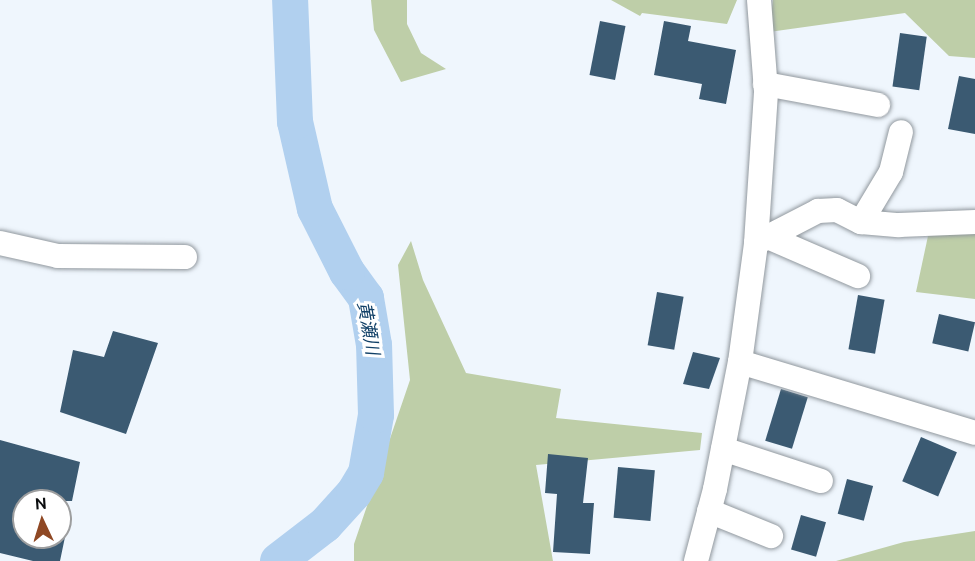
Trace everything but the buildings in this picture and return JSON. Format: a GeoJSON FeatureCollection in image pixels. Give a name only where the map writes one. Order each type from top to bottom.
{"type":"FeatureCollection","features":[{"type":"Feature","properties":{"kind":"street"},"geometry":{"type":"LineString","coordinates":[[696,561],[723,449],[763,240],[765,84],[759,0]]}},
{"type":"Feature","properties":{"kind":"street"},"geometry":{"type":"LineString","coordinates":[[765,84],[878,105]]}},
{"type":"Feature","properties":{"kind":"street"},"geometry":{"type":"LineString","coordinates":[[861,222],[891,172],[901,132]]}},
{"type":"Feature","properties":{"kind":"street"},"geometry":{"type":"LineString","coordinates":[[763,240],[818,211],[837,210],[861,222],[899,225],[975,222]]}},
{"type":"Feature","properties":{"kind":"street"},"geometry":{"type":"LineString","coordinates":[[763,240],[858,276]]}},
{"type":"Feature","properties":{"kind":"street"},"geometry":{"type":"LineString","coordinates":[[0,243],[58,256],[185,257]]}},
{"type":"Feature","properties":{"kind":"street"},"geometry":{"type":"LineString","coordinates":[[740,362],[975,433]]}},
{"type":"Feature","properties":{"kind":"street"},"geometry":{"type":"LineString","coordinates":[[723,449],[821,481]]}},
{"type":"Feature","properties":{"kind":"street"},"geometry":{"type":"LineString","coordinates":[[709,511],[771,536]]}},
{"type":"Feature","properties":{"kind":"green space"},"geometry":{"type":"Polygon","coordinates":[[[371,0],[407,0],[407,24],[421,53],[446,69],[401,82],[374,30],[371,0]]]}},
{"type":"Feature","properties":{"kind":"green space"},"geometry":{"type":"Polygon","coordinates":[[[611,0],[737,0],[727,24],[642,13],[640,16],[611,0]]]}},
{"type":"Feature","properties":{"kind":"green space"},"geometry":{"type":"Polygon","coordinates":[[[773,0],[975,0],[975,58],[949,56],[905,13],[769,32],[773,0]]]}},
{"type":"Feature","properties":{"kind":"green space"},"geometry":{"type":"Polygon","coordinates":[[[975,228],[975,299],[916,292],[928,236],[975,228]]]}},
{"type":"Feature","properties":{"kind":"green space"},"geometry":{"type":"Polygon","coordinates":[[[411,241],[423,280],[466,373],[561,389],[556,418],[702,433],[700,450],[536,465],[553,561],[354,561],[354,544],[410,380],[398,265],[411,241]]]}},
{"type":"Feature","properties":{"kind":"green space"},"geometry":{"type":"Polygon","coordinates":[[[975,531],[975,561],[836,561],[904,542],[975,531]]]}},
{"type":"Feature","properties":{"kind":"waterway","name":"黄瀬川"},"geometry":{"type":"LineString","coordinates":[[278,561],[325,525],[354,493],[366,473],[376,415],[374,345],[366,298],[347,272],[315,209],[295,122],[290,0]]}}]}
